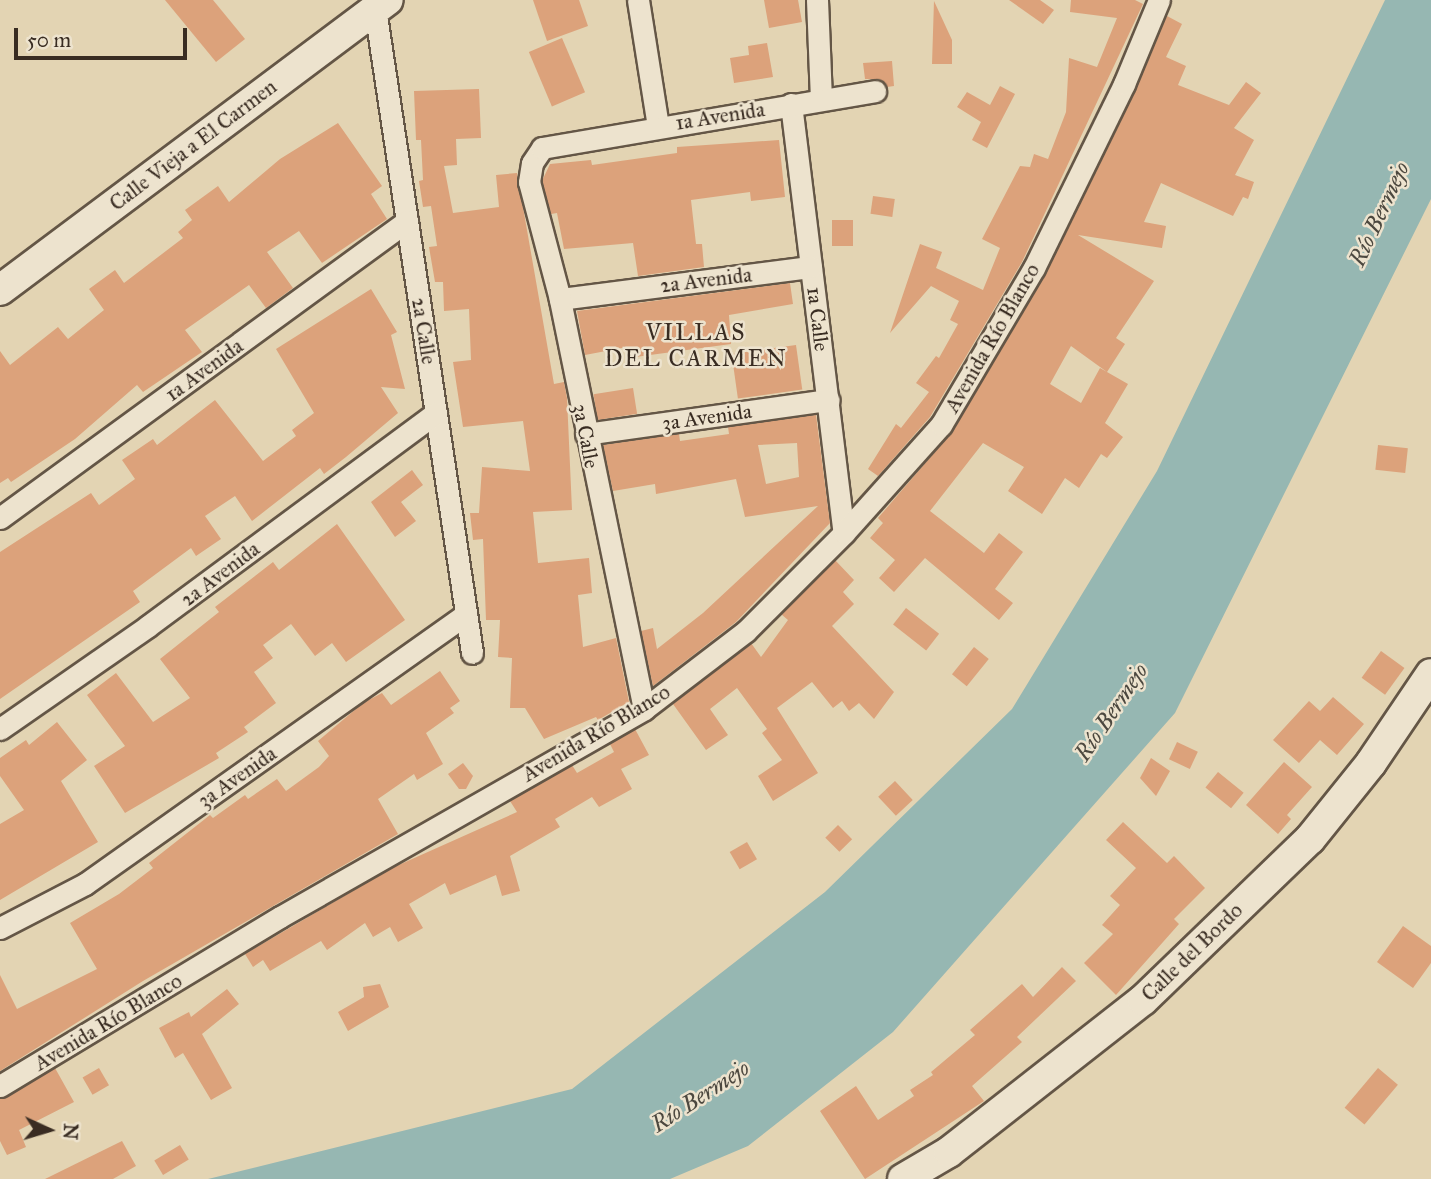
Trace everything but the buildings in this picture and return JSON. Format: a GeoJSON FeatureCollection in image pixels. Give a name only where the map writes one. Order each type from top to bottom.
{"type":"FeatureCollection","features":[{"type":"Feature","properties":{"kind":"street"},"geometry":{"type":"LineString","coordinates":[[638,0],[658,126]]}},
{"type":"Feature","properties":{"kind":"street"},"geometry":{"type":"LineString","coordinates":[[817,0],[821,99]]}},
{"type":"Feature","properties":{"kind":"street","name":"Avenida Río Blanco"},"geometry":{"type":"LineString","coordinates":[[0,1086],[281,917],[644,709],[746,631],[844,533],[941,425],[1034,268],[1159,0]]}},
{"type":"Feature","properties":{"kind":"street","name":"2a Calle"},"geometry":{"type":"LineString","coordinates":[[382,5],[407,221],[472,653]]}},
{"type":"Feature","properties":{"kind":"street","name":"Calle Vieja a El Carmen"},"geometry":{"type":"LineString","coordinates":[[0,290],[382,5]]}},
{"type":"Feature","properties":{"kind":"street","name":"1a Avenida"},"geometry":{"type":"LineString","coordinates":[[532,163],[542,148],[875,90]]}},
{"type":"Feature","properties":{"kind":"street","name":"1a Calle"},"geometry":{"type":"LineString","coordinates":[[791,104],[844,533]]}},
{"type":"Feature","properties":{"kind":"street","name":"3a Calle"},"geometry":{"type":"LineString","coordinates":[[532,163],[529,183],[560,299],[644,709]]}},
{"type":"Feature","properties":{"kind":"street","name":"1a Avenida"},"geometry":{"type":"LineString","coordinates":[[0,518],[407,221]]}},
{"type":"Feature","properties":{"kind":"street","name":"2a Avenida"},"geometry":{"type":"LineString","coordinates":[[560,299],[811,267]]}},
{"type":"Feature","properties":{"kind":"street","name":"3a Avenida"},"geometry":{"type":"LineString","coordinates":[[586,434],[829,400]]}},
{"type":"Feature","properties":{"kind":"street","name":"2a Avenida"},"geometry":{"type":"LineString","coordinates":[[0,729],[148,626],[436,413]]}},
{"type":"Feature","properties":{"kind":"street","name":"3a Avenida"},"geometry":{"type":"LineString","coordinates":[[0,928],[85,884],[466,614]]}},
{"type":"Feature","properties":{"kind":"street","name":"Calle del Bordo"},"geometry":{"type":"LineString","coordinates":[[903,1179],[949,1152],[1153,990],[1310,839],[1371,763],[1431,674]]}},
{"type":"Feature","properties":{"kind":"water","name":"Río Bermejo"},"geometry":{"type":"Polygon","coordinates":[[[1385,0],[1431,0],[1431,199],[1175,713],[893,1032],[748,1146],[670,1179],[208,1179],[572,1089],[825,892],[1012,709],[1157,471],[1385,0]]]}},
{"type":"Feature","properties":{"kind":"district","name":"VILLAS DEL CARMEN"},"geometry":{"type":"Point","coordinates":[696,345]}}]}
